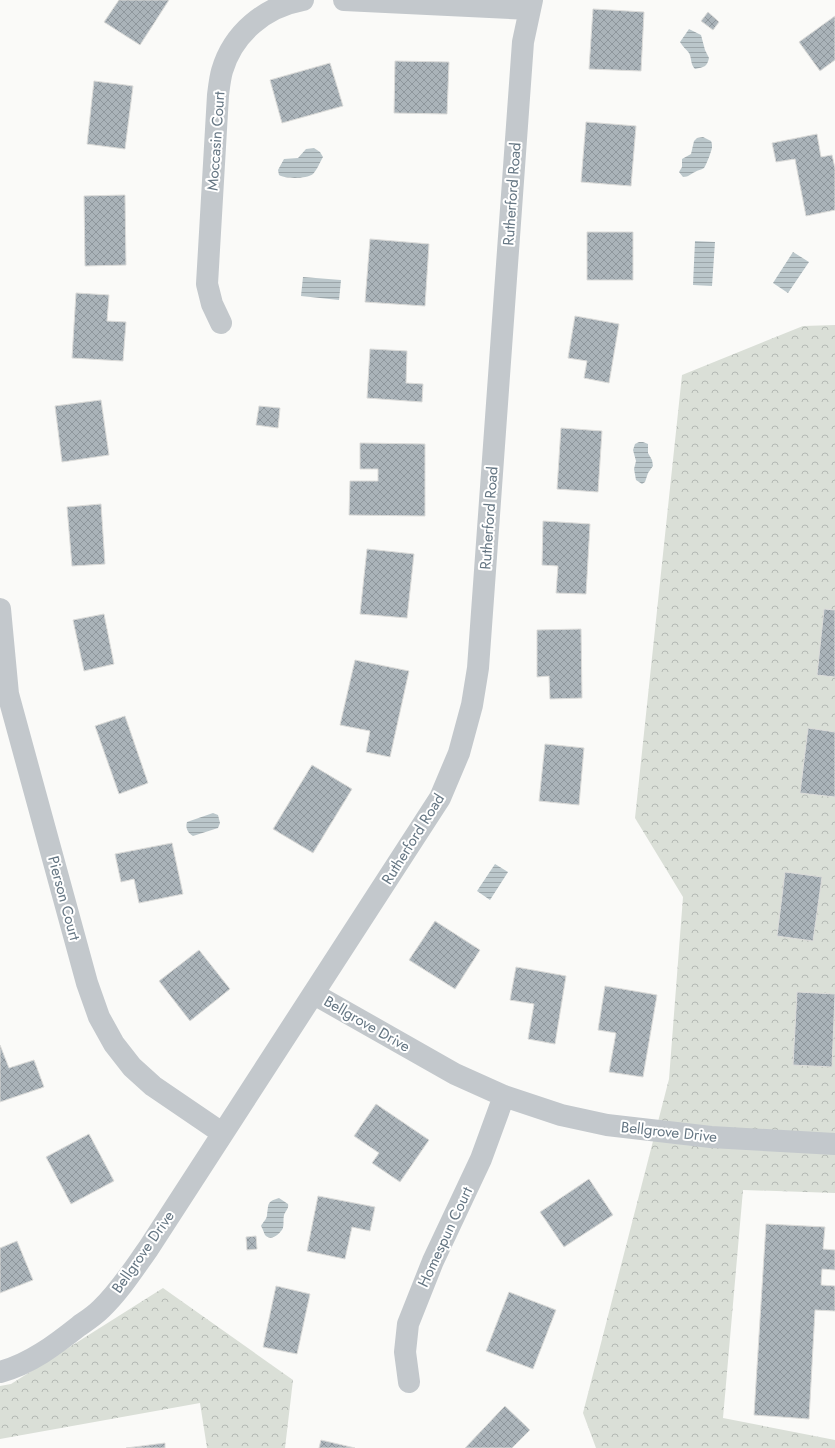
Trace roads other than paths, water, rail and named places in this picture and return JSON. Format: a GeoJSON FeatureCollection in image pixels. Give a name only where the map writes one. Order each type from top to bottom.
{"type":"FeatureCollection","features":[{"type":"Feature","properties":{"kind":"street","name":"Moccasin Court"},"geometry":{"type":"LineString","coordinates":[[221,323],[212,304],[207,284],[218,95],[222,71],[231,48],[247,28],[265,14],[289,3],[303,0]]}},
{"type":"Feature","properties":{"kind":"street"},"geometry":{"type":"LineString","coordinates":[[344,0],[531,4]]}},
{"type":"Feature","properties":{"kind":"street","name":"Rutherford Road"},"geometry":{"type":"LineString","coordinates":[[314,994],[440,798],[460,753],[472,705],[478,668],[523,42],[531,4]]}},
{"type":"Feature","properties":{"kind":"street","name":"Pierson Court"},"geometry":{"type":"LineString","coordinates":[[0,609],[8,694],[87,983],[99,1017],[114,1044],[132,1067],[153,1086],[222,1134]]}},
{"type":"Feature","properties":{"kind":"street","name":"Bellgrove Drive"},"geometry":{"type":"LineString","coordinates":[[0,1372],[9,1370],[34,1358],[66,1337],[101,1309],[126,1279],[148,1249],[314,994],[455,1074],[504,1096],[561,1114],[606,1125],[711,1137],[835,1144]]}},
{"type":"Feature","properties":{"kind":"street","name":"Homespun Court"},"geometry":{"type":"LineString","coordinates":[[409,1382],[405,1352],[408,1324],[433,1262],[481,1159],[504,1096]]}}]}
